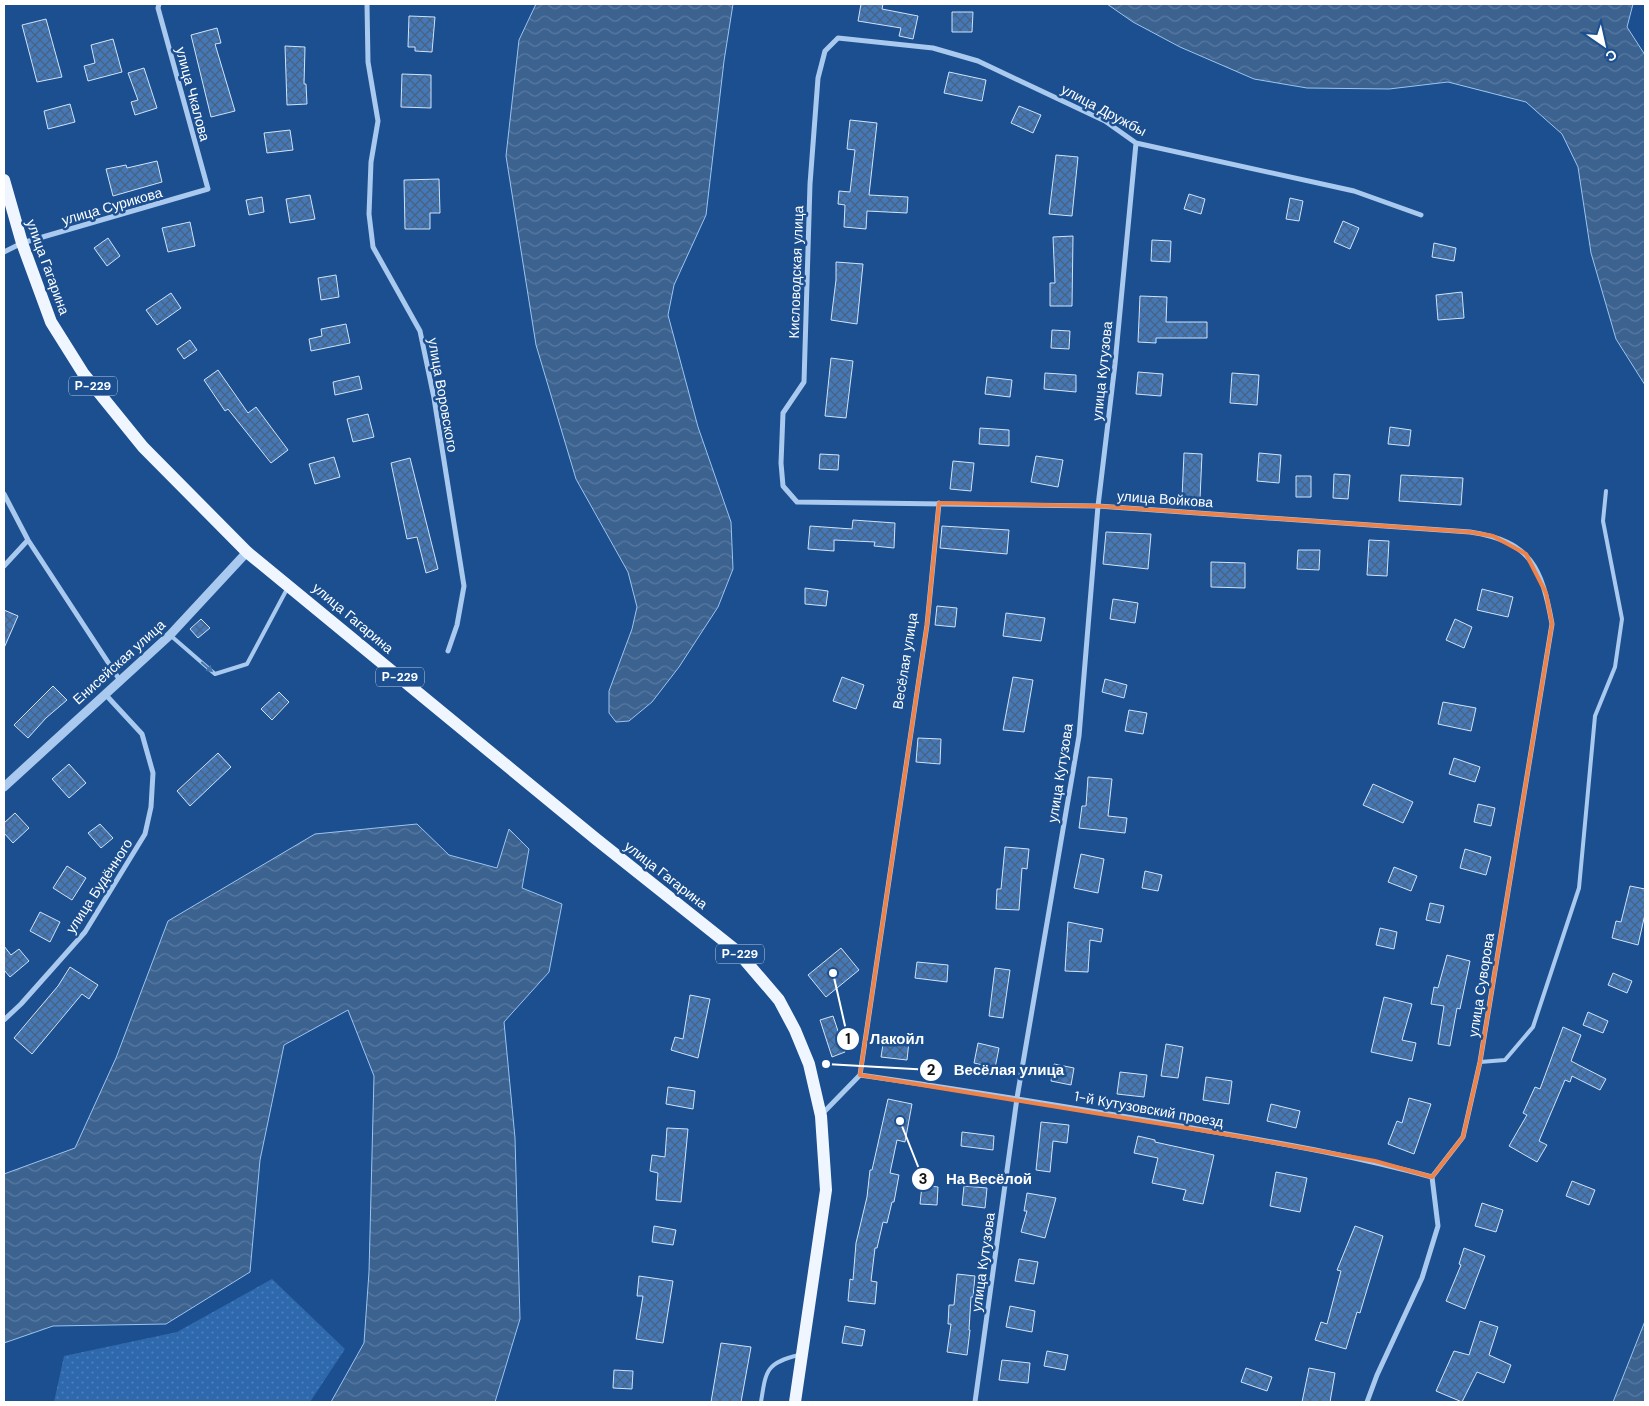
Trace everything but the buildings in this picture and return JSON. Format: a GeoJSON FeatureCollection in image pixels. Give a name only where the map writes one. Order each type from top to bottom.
{"type":"FeatureCollection","features":[{"type":"Feature","properties":{"kind":"main road","name":"улица Гагарина"},"geometry":{"type":"LineString","coordinates":[[4,180],[22,243],[52,322],[83,373],[143,447],[247,552],[290,585],[596,839],[738,952],[779,1000],[795,1030],[810,1064],[821,1116]]}},
{"type":"Feature","properties":{"kind":"main road","name":"Р-229"},"geometry":{"type":"LineString","coordinates":[[796,1402],[826,1190],[821,1116]]}},
{"type":"Feature","properties":{"kind":"street","name":"улица Чкалова"},"geometry":{"type":"LineString","coordinates":[[159,4],[158,8],[208,190]]}},
{"type":"Feature","properties":{"kind":"street","name":"улица Воровского"},"geometry":{"type":"LineString","coordinates":[[367,4],[368,62],[378,121],[371,162],[369,214],[372,247],[420,331],[434,398],[464,586],[457,625],[448,651]]}},
{"type":"Feature","properties":{"kind":"street","name":"улица Дружбы"},"geometry":{"type":"LineString","coordinates":[[838,38],[865,39],[933,48],[978,61],[1105,120],[1136,143],[1354,191],[1421,215]]}},
{"type":"Feature","properties":{"kind":"street","name":"Кисловодская улица"},"geometry":{"type":"LineString","coordinates":[[797,502],[783,486],[781,462],[783,413],[804,382],[810,184],[818,78],[825,51],[838,38]]}},
{"type":"Feature","properties":{"kind":"street","name":"улица Кутузова"},"geometry":{"type":"LineString","coordinates":[[975,1402],[1017,1098],[1079,736],[1098,506],[1115,364],[1136,143]]}},
{"type":"Feature","properties":{"kind":"street","name":"улица Сурикова"},"geometry":{"type":"LineString","coordinates":[[4,252],[22,243],[208,190]]}},
{"type":"Feature","properties":{"kind":"street"},"geometry":{"type":"LineString","coordinates":[[4,494],[28,540],[119,679]]}},
{"type":"Feature","properties":{"kind":"street","name":"улица Войкова"},"geometry":{"type":"LineString","coordinates":[[797,502],[1098,506],[1470,532],[1493,536],[1510,543],[1526,554]]}},
{"type":"Feature","properties":{"kind":"street","name":"Весёлая улица"},"geometry":{"type":"LineString","coordinates":[[860,1075],[927,625],[939,503]]}},
{"type":"Feature","properties":{"kind":"street"},"geometry":{"type":"LineString","coordinates":[[4,566],[28,540]]}},
{"type":"Feature","properties":{"kind":"street","name":"Енисейская улица"},"geometry":{"type":"LineString","coordinates":[[4,787],[119,679],[170,635],[247,552]]}},
{"type":"Feature","properties":{"kind":"street","name":"улица Суворова"},"geometry":{"type":"LineString","coordinates":[[1432,1177],[1463,1137],[1480,1062],[1552,624],[1546,593],[1526,554]]}},
{"type":"Feature","properties":{"kind":"street","name":"улица Будённого"},"geometry":{"type":"LineString","coordinates":[[4,1020],[21,1004],[85,932],[145,834],[151,807],[153,772],[142,734],[104,693]]}},
{"type":"Feature","properties":{"kind":"street"},"geometry":{"type":"LineString","coordinates":[[821,1116],[860,1075]]}},
{"type":"Feature","properties":{"kind":"street","name":"1-й Кутузовский проезд"},"geometry":{"type":"LineString","coordinates":[[860,1075],[1017,1098],[1375,1161],[1432,1177]]}},
{"type":"Feature","properties":{"kind":"street"},"geometry":{"type":"LineString","coordinates":[[1366,1402],[1422,1278],[1438,1226],[1432,1177]]}},
{"type":"Feature","properties":{"kind":"lane"},"geometry":{"type":"LineString","coordinates":[[1480,1062],[1505,1060],[1533,1026],[1579,888],[1595,716],[1615,667],[1622,619],[1603,521],[1606,491]]}},
{"type":"Feature","properties":{"kind":"lane"},"geometry":{"type":"LineString","coordinates":[[170,635],[215,674],[247,664],[290,585]]}},
{"type":"Feature","properties":{"kind":"lane"},"geometry":{"type":"LineString","coordinates":[[761,1402],[765,1375],[769,1368],[780,1360],[804,1354]]}},
{"type":"Feature","properties":{"kind":"highlighted area"},"geometry":{"type":"Polygon","coordinates":[[[939,503],[1098,506],[1470,532],[1493,536],[1526,554],[1546,593],[1552,624],[1480,1062],[1463,1137],[1432,1177],[1375,1161],[1242,1137],[860,1075],[927,625],[939,503]]]}},
{"type":"Feature","properties":{"kind":"shaded area"},"geometry":{"type":"Polygon","coordinates":[[[272,1279],[345,1349],[310,1402],[54,1402],[64,1356],[177,1332],[272,1279]]]}},
{"type":"Feature","properties":{"kind":"water"},"geometry":{"type":"Polygon","coordinates":[[[536,4],[733,4],[724,61],[706,215],[674,285],[668,315],[698,427],[731,522],[733,569],[718,607],[679,667],[652,702],[629,721],[616,722],[609,713],[609,691],[632,629],[637,607],[628,572],[576,479],[536,345],[506,156],[519,40],[536,4]]]}},
{"type":"Feature","properties":{"kind":"water"},"geometry":{"type":"Polygon","coordinates":[[[1107,4],[1633,4],[1627,27],[1645,55],[1645,385],[1616,339],[1591,253],[1578,167],[1562,134],[1526,102],[1448,82],[1389,89],[1307,88],[1254,79],[1180,47],[1133,22],[1107,4]]]}},
{"type":"Feature","properties":{"kind":"water"},"geometry":{"type":"Polygon","coordinates":[[[417,824],[449,855],[497,868],[509,829],[529,849],[522,888],[562,904],[549,972],[504,1022],[515,1138],[520,1319],[495,1402],[331,1402],[364,1343],[369,1272],[374,1076],[348,1010],[284,1045],[260,1160],[250,1272],[166,1324],[53,1326],[4,1343],[4,1174],[75,1148],[116,1058],[168,921],[315,834],[417,824]]]}},
{"type":"Feature","properties":{"kind":"water"},"geometry":{"type":"Polygon","coordinates":[[[1645,1321],[1645,1402],[1613,1402],[1645,1321]]]}},
{"type":"Feature","properties":{"kind":"place","name":"Лакойл"},"geometry":{"type":"Point","coordinates":[833,973]}},
{"type":"Feature","properties":{"kind":"place","name":"Весёлая улица"},"geometry":{"type":"Point","coordinates":[826,1064]}},
{"type":"Feature","properties":{"kind":"place","name":"На Весёлой"},"geometry":{"type":"Point","coordinates":[900,1121]}}]}
